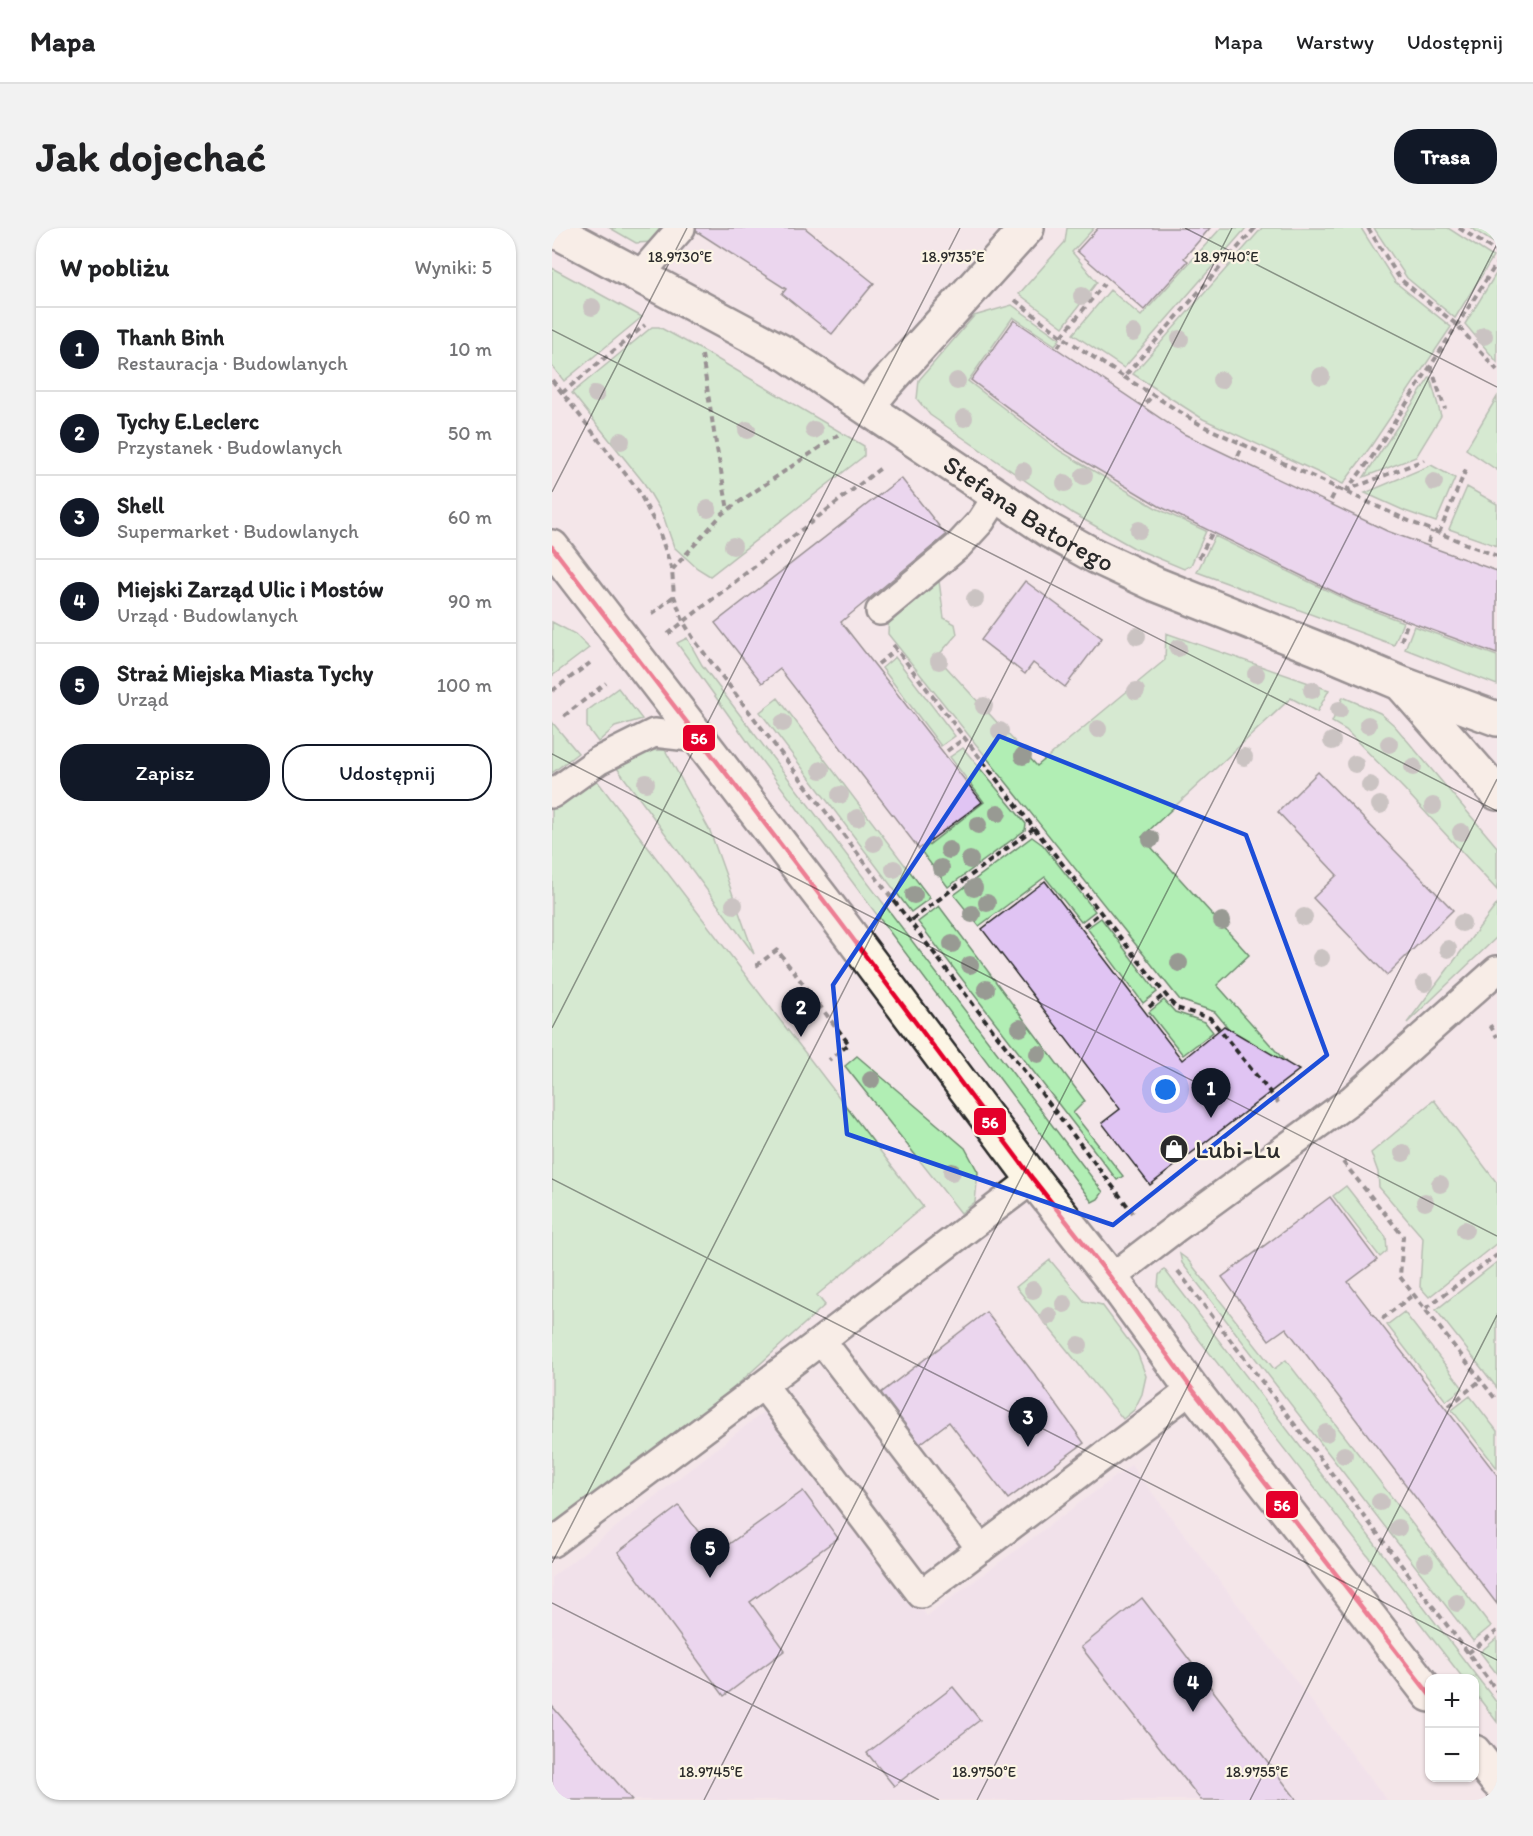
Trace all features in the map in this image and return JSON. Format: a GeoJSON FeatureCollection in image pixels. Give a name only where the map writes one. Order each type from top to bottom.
{"type":"FeatureCollection","features":[{"type":"Feature","properties":{"kind":"street"},"geometry":{"type":"LineString","coordinates":[[867,407],[1027,228]]}},
{"type":"Feature","properties":{"kind":"street","name":"Stefana Batorego"},"geometry":{"type":"LineString","coordinates":[[552,229],[788,355],[997,496],[1077,546],[1155,584],[1400,683],[1497,793]]}},
{"type":"Feature","properties":{"kind":"street"},"geometry":{"type":"LineString","coordinates":[[552,547],[1111,1278],[1192,1389],[1425,1689]]}},
{"type":"Feature","properties":{"kind":"street"},"geometry":{"type":"LineString","coordinates":[[1400,683],[1497,719]]}},
{"type":"Feature","properties":{"kind":"street"},"geometry":{"type":"LineString","coordinates":[[1479,1758],[1497,1781]]}},
{"type":"Feature","properties":{"kind":"lane"},"geometry":{"type":"LineString","coordinates":[[639,276],[681,228]]}},
{"type":"Feature","properties":{"kind":"lane"},"geometry":{"type":"LineString","coordinates":[[880,611],[958,546],[981,521],[997,496]]}},
{"type":"Feature","properties":{"kind":"lane"},"geometry":{"type":"LineString","coordinates":[[552,794],[598,761],[654,733],[698,738]]}},
{"type":"Feature","properties":{"kind":"lane"},"geometry":{"type":"LineString","coordinates":[[1111,1278],[1351,1100],[1497,970]]}},
{"type":"Feature","properties":{"kind":"lane"},"geometry":{"type":"LineString","coordinates":[[552,1543],[1034,1179]]}},
{"type":"Feature","properties":{"kind":"lane"},"geometry":{"type":"LineString","coordinates":[[822,1341],[981,1549]]}},
{"type":"Feature","properties":{"kind":"lane"},"geometry":{"type":"LineString","coordinates":[[763,1385],[921,1594],[1192,1389]]}},
{"type":"Feature","properties":{"kind":"path"},"geometry":{"type":"LineString","coordinates":[[1124,377],[1255,228]]}},
{"type":"Feature","properties":{"kind":"path"},"geometry":{"type":"LineString","coordinates":[[1368,228],[1400,279],[1457,325],[1497,370]]}},
{"type":"Feature","properties":{"kind":"path"},"geometry":{"type":"LineString","coordinates":[[1458,228],[1497,252]]}},
{"type":"Feature","properties":{"kind":"path"},"geometry":{"type":"LineString","coordinates":[[1345,492],[1370,460],[1497,263]]}},
{"type":"Feature","properties":{"kind":"path"},"geometry":{"type":"LineString","coordinates":[[1058,347],[1063,337],[1104,284]]}},
{"type":"Feature","properties":{"kind":"path"},"geometry":{"type":"LineString","coordinates":[[1010,297],[1063,337],[1201,424],[1432,531],[1497,556]]}},
{"type":"Feature","properties":{"kind":"path"},"geometry":{"type":"LineString","coordinates":[[562,393],[645,325]]}},
{"type":"Feature","properties":{"kind":"path"},"geometry":{"type":"LineString","coordinates":[[702,352],[728,510]]}},
{"type":"Feature","properties":{"kind":"path"},"geometry":{"type":"LineString","coordinates":[[1431,366],[1445,409]]}},
{"type":"Feature","properties":{"kind":"path"},"geometry":{"type":"LineString","coordinates":[[552,380],[638,490],[659,531],[672,570],[674,596],[683,621],[695,641],[1497,1691]]}},
{"type":"Feature","properties":{"kind":"path"},"geometry":{"type":"LineString","coordinates":[[1146,403],[1153,395]]}},
{"type":"Feature","properties":{"kind":"path"},"geometry":{"type":"LineString","coordinates":[[672,570],[728,510],[839,435]]}},
{"type":"Feature","properties":{"kind":"path"},"geometry":{"type":"LineString","coordinates":[[1238,456],[1243,444]]}},
{"type":"Feature","properties":{"kind":"path"},"geometry":{"type":"LineString","coordinates":[[1345,492],[1424,460]]}},
{"type":"Feature","properties":{"kind":"path"},"geometry":{"type":"LineString","coordinates":[[699,608],[883,465]]}},
{"type":"Feature","properties":{"kind":"path"},"geometry":{"type":"LineString","coordinates":[[1439,533],[1467,467]]}},
{"type":"Feature","properties":{"kind":"path"},"geometry":{"type":"LineString","coordinates":[[1331,500],[1337,488]]}},
{"type":"Feature","properties":{"kind":"path"},"geometry":{"type":"LineString","coordinates":[[1428,543],[1432,531]]}},
{"type":"Feature","properties":{"kind":"path"},"geometry":{"type":"LineString","coordinates":[[1198,560],[1212,533]]}},
{"type":"Feature","properties":{"kind":"path"},"geometry":{"type":"LineString","coordinates":[[880,611],[885,634],[896,650],[1176,1008],[1210,1018],[1284,1109]]}},
{"type":"Feature","properties":{"kind":"path"},"geometry":{"type":"LineString","coordinates":[[878,664],[896,650]]}},
{"type":"Feature","properties":{"kind":"path"},"geometry":{"type":"LineString","coordinates":[[947,751],[965,738]]}},
{"type":"Feature","properties":{"kind":"path"},"geometry":{"type":"LineString","coordinates":[[910,921],[1034,828]]}},
{"type":"Feature","properties":{"kind":"path"},"geometry":{"type":"LineString","coordinates":[[1084,926],[1101,912]]}},
{"type":"Feature","properties":{"kind":"path"},"geometry":{"type":"LineString","coordinates":[[756,966],[777,950],[849,1044],[829,1060]]}},
{"type":"Feature","properties":{"kind":"path"},"geometry":{"type":"LineString","coordinates":[[1149,1007],[1165,994]]}},
{"type":"Feature","properties":{"kind":"path"},"geometry":{"type":"LineString","coordinates":[[1490,1027],[1497,1037]]}},
{"type":"Feature","properties":{"kind":"path"},"geometry":{"type":"LineString","coordinates":[[1343,1162],[1403,1236],[1401,1277],[1497,1401]]}},
{"type":"Feature","properties":{"kind":"path"},"geometry":{"type":"LineString","coordinates":[[1425,1309],[1497,1255]]}},
{"type":"Feature","properties":{"kind":"path"},"geometry":{"type":"LineString","coordinates":[[1382,1319],[1414,1294]]}},
{"type":"Feature","properties":{"kind":"path"},"geometry":{"type":"LineString","coordinates":[[1449,1406],[1481,1380]]}},
{"type":"Feature","properties":{"kind":"path"},"geometry":{"type":"LineString","coordinates":[[1468,1653],[1497,1631]]}},
{"type":"Feature","properties":{"kind":"highlighted area"},"geometry":{"type":"Polygon","coordinates":[[[999,736],[1246,835],[1327,1055],[1113,1225],[847,1134],[833,985],[999,736]]]}},
{"type":"Feature","properties":{"kind":"shaded area"},"geometry":{"type":"Polygon","coordinates":[[[766,1410],[927,1616],[1131,1465],[1387,1800],[552,1800],[552,1577],[766,1410]]]}},
{"type":"Feature","properties":{"kind":"green space"},"geometry":{"type":"Polygon","coordinates":[[[610,228],[666,228],[652,242],[636,243],[610,228]]]}},
{"type":"Feature","properties":{"kind":"green space"},"geometry":{"type":"Polygon","coordinates":[[[1067,228],[1094,228],[1072,252],[1097,282],[1063,327],[1019,294],[1065,242],[1067,228]]]}},
{"type":"Feature","properties":{"kind":"green space"},"geometry":{"type":"Polygon","coordinates":[[[1221,228],[1246,228],[1124,368],[1073,334],[1110,290],[1141,316],[1221,228]]]}},
{"type":"Feature","properties":{"kind":"green space"},"geometry":{"type":"Polygon","coordinates":[[[1262,228],[1361,228],[1395,282],[1451,327],[1343,484],[1203,419],[1133,374],[1262,228]]]}},
{"type":"Feature","properties":{"kind":"green space"},"geometry":{"type":"Polygon","coordinates":[[[1374,228],[1448,228],[1493,257],[1455,318],[1407,278],[1374,228]]]}},
{"type":"Feature","properties":{"kind":"green space"},"geometry":{"type":"Polygon","coordinates":[[[1471,228],[1497,228],[1497,245],[1471,228]]]}},
{"type":"Feature","properties":{"kind":"green space"},"geometry":{"type":"Polygon","coordinates":[[[552,268],[642,317],[564,381],[552,366],[552,268]]]}},
{"type":"Feature","properties":{"kind":"green space"},"geometry":{"type":"Polygon","coordinates":[[[1497,272],[1497,362],[1465,324],[1497,272]]]}},
{"type":"Feature","properties":{"kind":"green space"},"geometry":{"type":"Polygon","coordinates":[[[1012,305],[1060,339],[1055,345],[1013,317],[968,381],[1060,451],[1156,508],[1206,531],[1191,565],[1184,569],[1134,548],[1074,514],[930,415],[917,399],[919,380],[974,316],[1012,305]]]}},
{"type":"Feature","properties":{"kind":"green space"},"geometry":{"type":"Polygon","coordinates":[[[652,327],[659,327],[707,353],[864,446],[864,456],[710,576],[697,568],[674,547],[663,515],[644,483],[572,393],[652,327]]]}},
{"type":"Feature","properties":{"kind":"green space"},"geometry":{"type":"Polygon","coordinates":[[[1430,377],[1441,416],[1416,457],[1364,477],[1430,377]]]}},
{"type":"Feature","properties":{"kind":"green space"},"geometry":{"type":"Polygon","coordinates":[[[1497,397],[1497,470],[1466,449],[1497,397]]]}},
{"type":"Feature","properties":{"kind":"green space"},"geometry":{"type":"Polygon","coordinates":[[[1431,465],[1455,478],[1436,522],[1365,493],[1431,465]]]}},
{"type":"Feature","properties":{"kind":"green space"},"geometry":{"type":"Polygon","coordinates":[[[1467,487],[1497,504],[1497,546],[1449,529],[1467,487]]]}},
{"type":"Feature","properties":{"kind":"green space"},"geometry":{"type":"Polygon","coordinates":[[[1215,536],[1353,603],[1403,622],[1394,645],[1197,572],[1215,536]]]}},
{"type":"Feature","properties":{"kind":"green space"},"geometry":{"type":"Polygon","coordinates":[[[933,579],[939,581],[944,618],[955,624],[957,634],[937,657],[1037,766],[1165,660],[1166,633],[1329,690],[1317,712],[1291,698],[1142,837],[1249,955],[1217,985],[1292,1069],[1274,1084],[1215,1012],[1180,1000],[888,634],[889,612],[933,579]]]}},
{"type":"Feature","properties":{"kind":"green space"},"geometry":{"type":"Polygon","coordinates":[[[552,622],[575,634],[589,648],[552,676],[552,622]]]}},
{"type":"Feature","properties":{"kind":"green space"},"geometry":{"type":"Polygon","coordinates":[[[1414,626],[1497,656],[1497,685],[1405,649],[1414,626]]]}},
{"type":"Feature","properties":{"kind":"green space"},"geometry":{"type":"Polygon","coordinates":[[[687,638],[702,665],[1103,1192],[1098,1199],[1092,1202],[755,752],[677,643],[687,638]]]}},
{"type":"Feature","properties":{"kind":"green space"},"geometry":{"type":"Polygon","coordinates":[[[895,657],[955,736],[941,746],[882,668],[895,657]]]}},
{"type":"Feature","properties":{"kind":"green space"},"geometry":{"type":"Polygon","coordinates":[[[618,688],[642,719],[615,727],[598,742],[587,727],[587,711],[618,688]]]}},
{"type":"Feature","properties":{"kind":"green space"},"geometry":{"type":"Polygon","coordinates":[[[1343,697],[1380,713],[1394,725],[1497,847],[1497,890],[1405,790],[1346,730],[1332,722],[1343,697]]]}},
{"type":"Feature","properties":{"kind":"green space"},"geometry":{"type":"Polygon","coordinates":[[[778,698],[930,898],[911,912],[760,712],[778,698]]]}},
{"type":"Feature","properties":{"kind":"green space"},"geometry":{"type":"Polygon","coordinates":[[[552,722],[578,753],[552,773],[552,722]]]}},
{"type":"Feature","properties":{"kind":"green space"},"geometry":{"type":"Polygon","coordinates":[[[963,748],[1026,824],[1025,830],[948,887],[921,851],[984,802],[950,757],[963,748]]]}},
{"type":"Feature","properties":{"kind":"green space"},"geometry":{"type":"Polygon","coordinates":[[[665,750],[710,831],[754,954],[614,764],[638,751],[665,750]]]}},
{"type":"Feature","properties":{"kind":"green space"},"geometry":{"type":"Polygon","coordinates":[[[595,778],[923,1207],[817,1295],[825,1305],[707,1412],[552,1524],[552,809],[595,778]]]}},
{"type":"Feature","properties":{"kind":"green space"},"geometry":{"type":"Polygon","coordinates":[[[1032,837],[1043,845],[1095,911],[1081,922],[1045,877],[979,926],[954,895],[1032,837]]]}},
{"type":"Feature","properties":{"kind":"green space"},"geometry":{"type":"Polygon","coordinates":[[[1497,904],[1497,937],[1407,1023],[1497,904]]]}},
{"type":"Feature","properties":{"kind":"green space"},"geometry":{"type":"Polygon","coordinates":[[[939,906],[1085,1101],[1073,1113],[1123,1176],[1117,1180],[918,922],[939,906]]]}},
{"type":"Feature","properties":{"kind":"green space"},"geometry":{"type":"Polygon","coordinates":[[[1101,918],[1157,992],[1143,1003],[1087,928],[1101,918]]]}},
{"type":"Feature","properties":{"kind":"green space"},"geometry":{"type":"Polygon","coordinates":[[[1164,1000],[1175,1012],[1205,1022],[1213,1032],[1183,1055],[1149,1012],[1164,1000]]]}},
{"type":"Feature","properties":{"kind":"green space"},"geometry":{"type":"Polygon","coordinates":[[[857,1056],[965,1148],[978,1172],[975,1202],[961,1213],[845,1066],[857,1056]]]}},
{"type":"Feature","properties":{"kind":"green space"},"geometry":{"type":"Polygon","coordinates":[[[1434,1100],[1497,1183],[1497,1243],[1429,1297],[1420,1287],[1423,1238],[1379,1187],[1378,1172],[1371,1153],[1434,1100]]]}},
{"type":"Feature","properties":{"kind":"green space"},"geometry":{"type":"Polygon","coordinates":[[[1346,1186],[1386,1237],[1387,1251],[1380,1257],[1333,1196],[1346,1186]]]}},
{"type":"Feature","properties":{"kind":"green space"},"geometry":{"type":"Polygon","coordinates":[[[1180,1254],[1188,1260],[1274,1369],[1286,1360],[1491,1626],[1473,1641],[1182,1263],[1180,1254]]]}},
{"type":"Feature","properties":{"kind":"green space"},"geometry":{"type":"Polygon","coordinates":[[[1050,1260],[1084,1301],[1102,1305],[1137,1352],[1146,1376],[1142,1394],[1134,1410],[1123,1419],[1016,1287],[1050,1260]]]}},
{"type":"Feature","properties":{"kind":"green space"},"geometry":{"type":"Polygon","coordinates":[[[1497,1262],[1497,1388],[1436,1310],[1497,1262]]]}},
{"type":"Feature","properties":{"kind":"green space"},"geometry":{"type":"Polygon","coordinates":[[[1164,1269],[1475,1674],[1460,1674],[1158,1287],[1159,1275],[1164,1269]]]}},
{"type":"Feature","properties":{"kind":"green space"},"geometry":{"type":"Polygon","coordinates":[[[1404,1312],[1463,1388],[1446,1401],[1387,1325],[1404,1312]]]}},
{"type":"Feature","properties":{"kind":"green space"},"geometry":{"type":"Polygon","coordinates":[[[1470,1396],[1497,1431],[1497,1468],[1452,1410],[1470,1396]]]}},
{"type":"Feature","properties":{"kind":"green space"},"geometry":{"type":"Polygon","coordinates":[[[1497,1638],[1497,1674],[1480,1652],[1497,1638]]]}},
{"type":"Feature","properties":{"kind":"green space"},"geometry":{"type":"Polygon","coordinates":[[[1479,1680],[1497,1703],[1497,1722],[1479,1698],[1479,1680]]]}},
{"type":"Feature","properties":{"kind":"building"},"geometry":{"type":"Polygon","coordinates":[[[696,228],[805,228],[874,283],[832,334],[782,294],[786,289],[696,231],[696,228]]]}},
{"type":"Feature","properties":{"kind":"building"},"geometry":{"type":"Polygon","coordinates":[[[1098,228],[1210,228],[1184,258],[1188,261],[1144,310],[1077,251],[1098,228]]]}},
{"type":"Feature","properties":{"kind":"building"},"geometry":{"type":"Polygon","coordinates":[[[1014,320],[1184,434],[1387,531],[1497,571],[1497,654],[1353,601],[1159,506],[1063,449],[971,380],[1014,320]]]}},
{"type":"Feature","properties":{"kind":"building"},"geometry":{"type":"Polygon","coordinates":[[[901,478],[946,535],[841,622],[982,802],[919,849],[780,669],[762,683],[715,623],[901,478]]]}},
{"type":"Feature","properties":{"kind":"building"},"geometry":{"type":"Polygon","coordinates":[[[1025,581],[1102,638],[1065,687],[1033,663],[1025,674],[981,640],[1025,581]]]}},
{"type":"Feature","properties":{"kind":"building"},"geometry":{"type":"Polygon","coordinates":[[[1318,772],[1453,910],[1387,975],[1313,898],[1337,875],[1278,812],[1318,772]]]}},
{"type":"Feature","properties":{"kind":"building"},"geometry":{"type":"Polygon","coordinates":[[[1045,881],[1182,1060],[1224,1026],[1299,1070],[1150,1185],[1102,1123],[1120,1109],[982,929],[1045,881]]]}},
{"type":"Feature","properties":{"kind":"building"},"geometry":{"type":"Polygon","coordinates":[[[1330,1197],[1377,1260],[1348,1282],[1497,1475],[1497,1604],[1286,1328],[1269,1340],[1222,1277],[1330,1197]]]}},
{"type":"Feature","properties":{"kind":"building"},"geometry":{"type":"Polygon","coordinates":[[[986,1312],[1084,1443],[1008,1499],[949,1422],[920,1444],[881,1393],[986,1312]]]}},
{"type":"Feature","properties":{"kind":"building"},"geometry":{"type":"Polygon","coordinates":[[[803,1491],[838,1538],[750,1602],[785,1650],[724,1696],[618,1552],[679,1506],[715,1554],[803,1491]]]}},
{"type":"Feature","properties":{"kind":"building"},"geometry":{"type":"Polygon","coordinates":[[[1142,1598],[1297,1800],[1201,1800],[1081,1647],[1142,1598]]]}},
{"type":"Feature","properties":{"kind":"building"},"geometry":{"type":"Polygon","coordinates":[[[953,1687],[980,1720],[894,1786],[867,1753],[953,1687]]]}},
{"type":"Feature","properties":{"kind":"building"},"geometry":{"type":"Polygon","coordinates":[[[552,1706],[632,1800],[552,1800],[552,1706]]]}},
{"type":"Feature","properties":{"kind":"transit line","name":"56"},"geometry":{"type":"LineString","coordinates":[[552,547],[838,919],[1033,1179],[1111,1278],[1192,1389],[1425,1689]]}},
{"type":"Feature","properties":{"kind":"place","name":"Tychy E.Leclerc"},"geometry":{"type":"Point","coordinates":[801,1037]}},
{"type":"Feature","properties":{"kind":"place","name":"Thanh Binh"},"geometry":{"type":"Point","coordinates":[1211,1118]}},
{"type":"Feature","properties":{"kind":"place","name":"Lubi-Lu"},"geometry":{"type":"Point","coordinates":[1174,1149]}},
{"type":"Feature","properties":{"kind":"place","name":"Shell"},"geometry":{"type":"Point","coordinates":[1028,1447]}},
{"type":"Feature","properties":{"kind":"place","name":"Straż Miejska Miasta Tychy"},"geometry":{"type":"Point","coordinates":[710,1578]}},
{"type":"Feature","properties":{"kind":"place","name":"Miejski Zarząd Ulic i Mostów"},"geometry":{"type":"Point","coordinates":[1193,1712]}}]}
